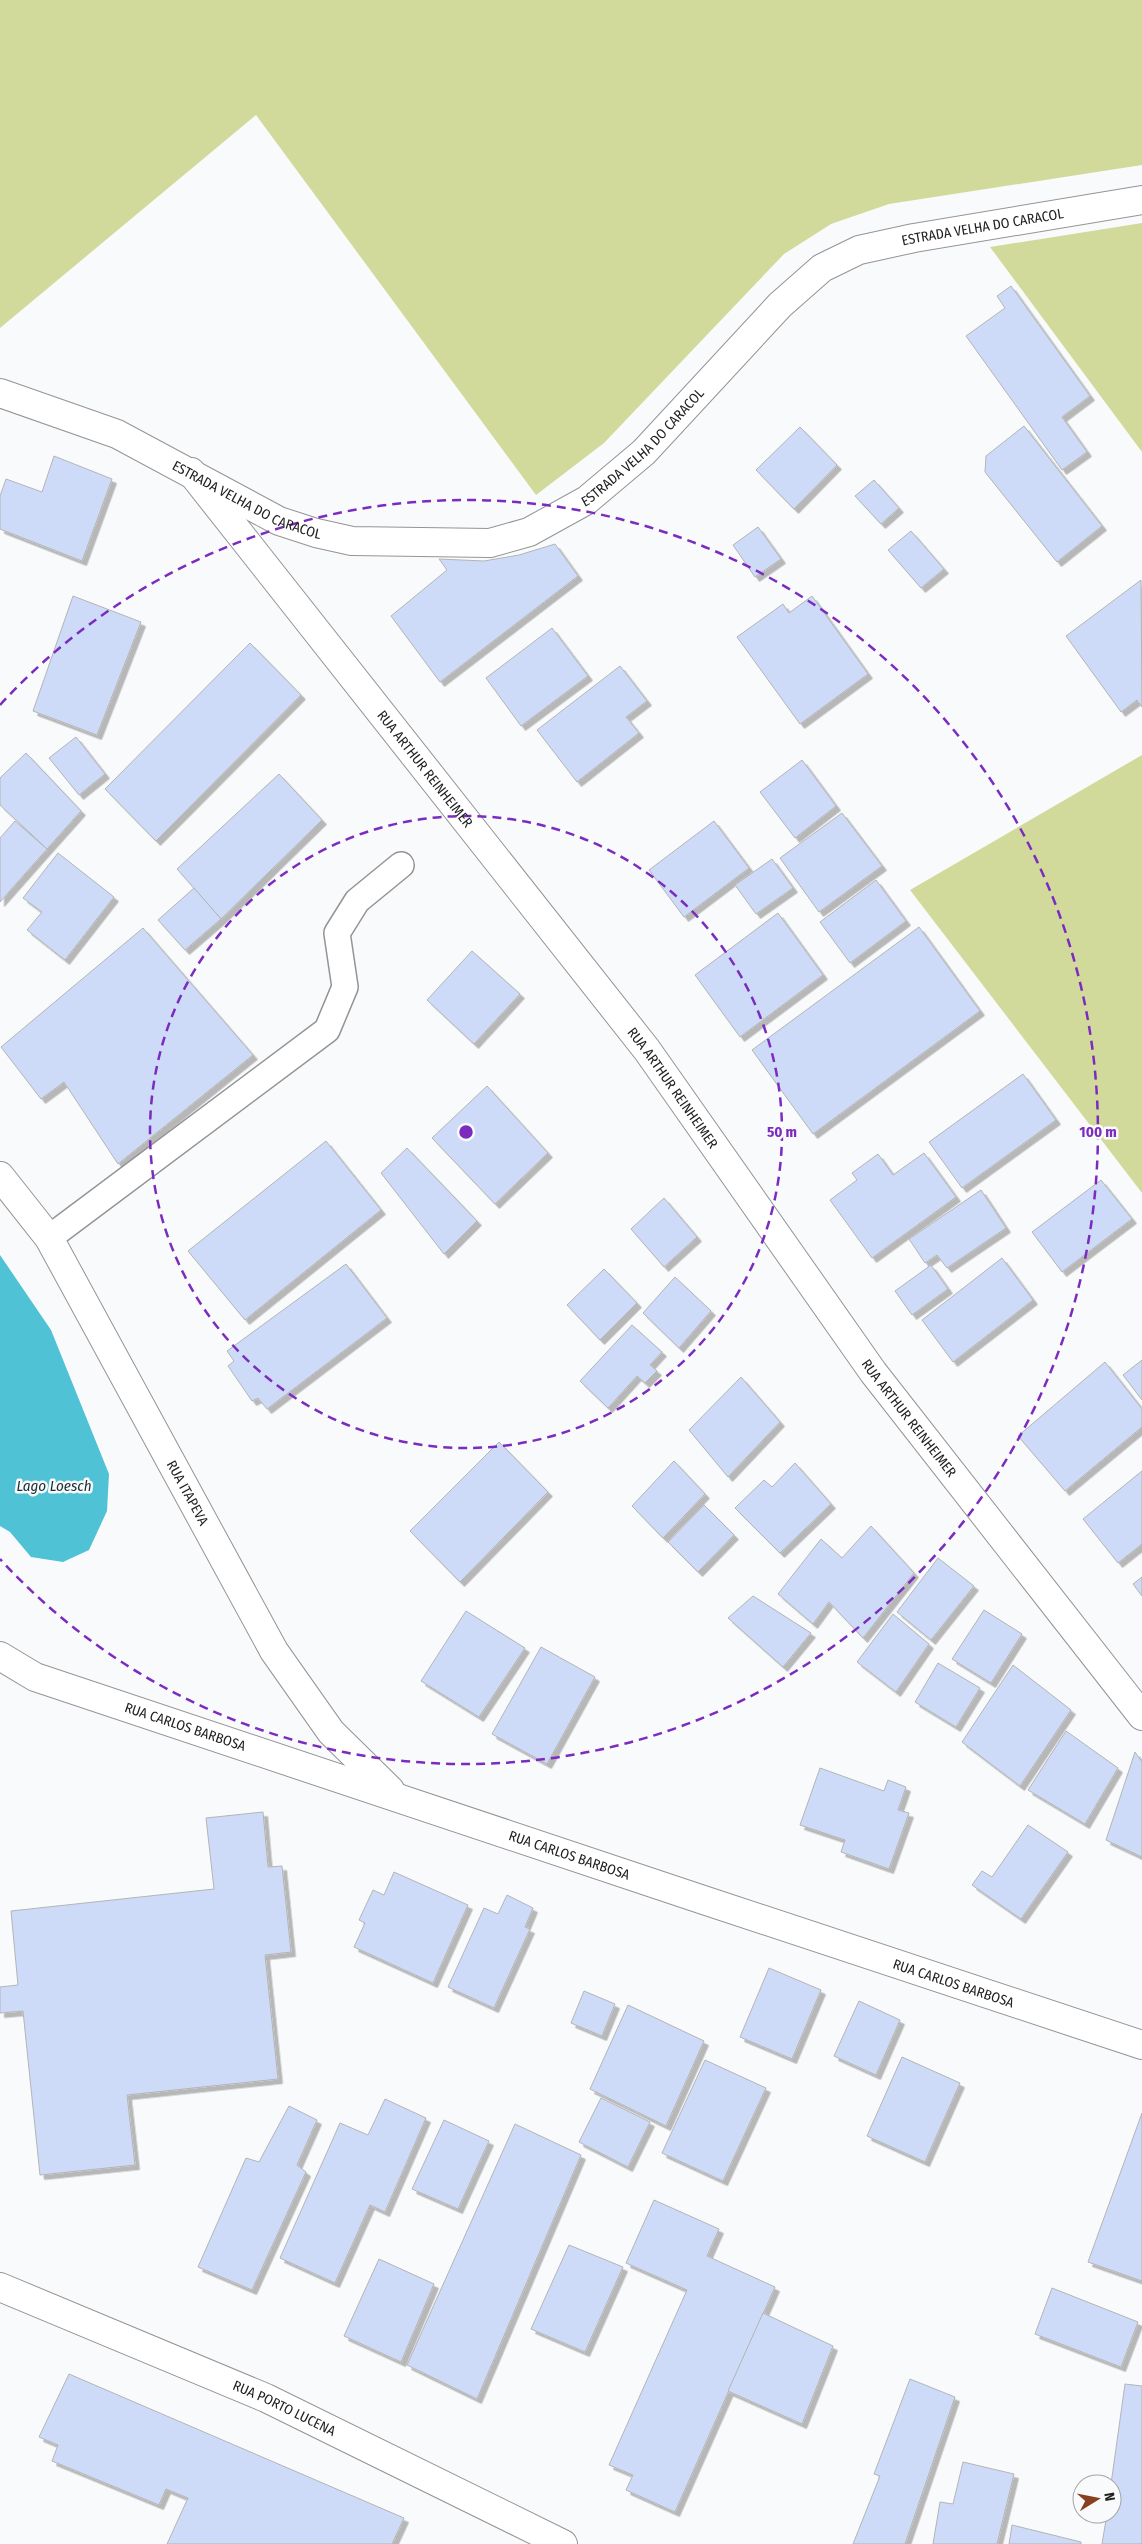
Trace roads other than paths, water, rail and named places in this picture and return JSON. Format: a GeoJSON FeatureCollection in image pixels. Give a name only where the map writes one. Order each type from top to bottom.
{"type":"FeatureCollection","features":[{"type":"Feature","properties":{"kind":"street","name":"ESTRADA VELHA DO CARACOL"},"geometry":{"type":"LineString","coordinates":[[0,393],[116,434],[191,472],[279,521],[316,533],[352,541],[490,543],[545,524],[588,500],[644,452],[780,305],[822,268],[859,250],[914,238],[1142,200]]}},
{"type":"Feature","properties":{"kind":"street","name":"RUA ARTHUR REINHEIMER"},"geometry":{"type":"LineString","coordinates":[[191,472],[648,1050],[873,1372],[1142,1716]]}},
{"type":"Feature","properties":{"kind":"street","name":"RUA ITAPEVA"},"geometry":{"type":"LineString","coordinates":[[0,1176],[49,1238],[274,1651],[330,1732],[393,1794]]}},
{"type":"Feature","properties":{"kind":"street","name":"RUA CARLOS BARBOSA"},"geometry":{"type":"LineString","coordinates":[[0,1656],[35,1677],[393,1794],[851,1951],[1142,2046]]}},
{"type":"Feature","properties":{"kind":"street","name":"RUA PORTO LUCENA"},"geometry":{"type":"LineString","coordinates":[[0,2287],[266,2398],[563,2544]]}},
{"type":"Feature","properties":{"kind":"lane"},"geometry":{"type":"LineString","coordinates":[[49,1238],[327,1030],[345,988],[337,934],[357,901],[401,865]]}},
{"type":"Feature","properties":{"kind":"water","name":"Lago Loesch"},"geometry":{"type":"Polygon","coordinates":[[[0,1255],[51,1330],[109,1474],[107,1511],[89,1550],[63,1562],[31,1557],[10,1532],[0,1526],[0,1255]]]}}]}
